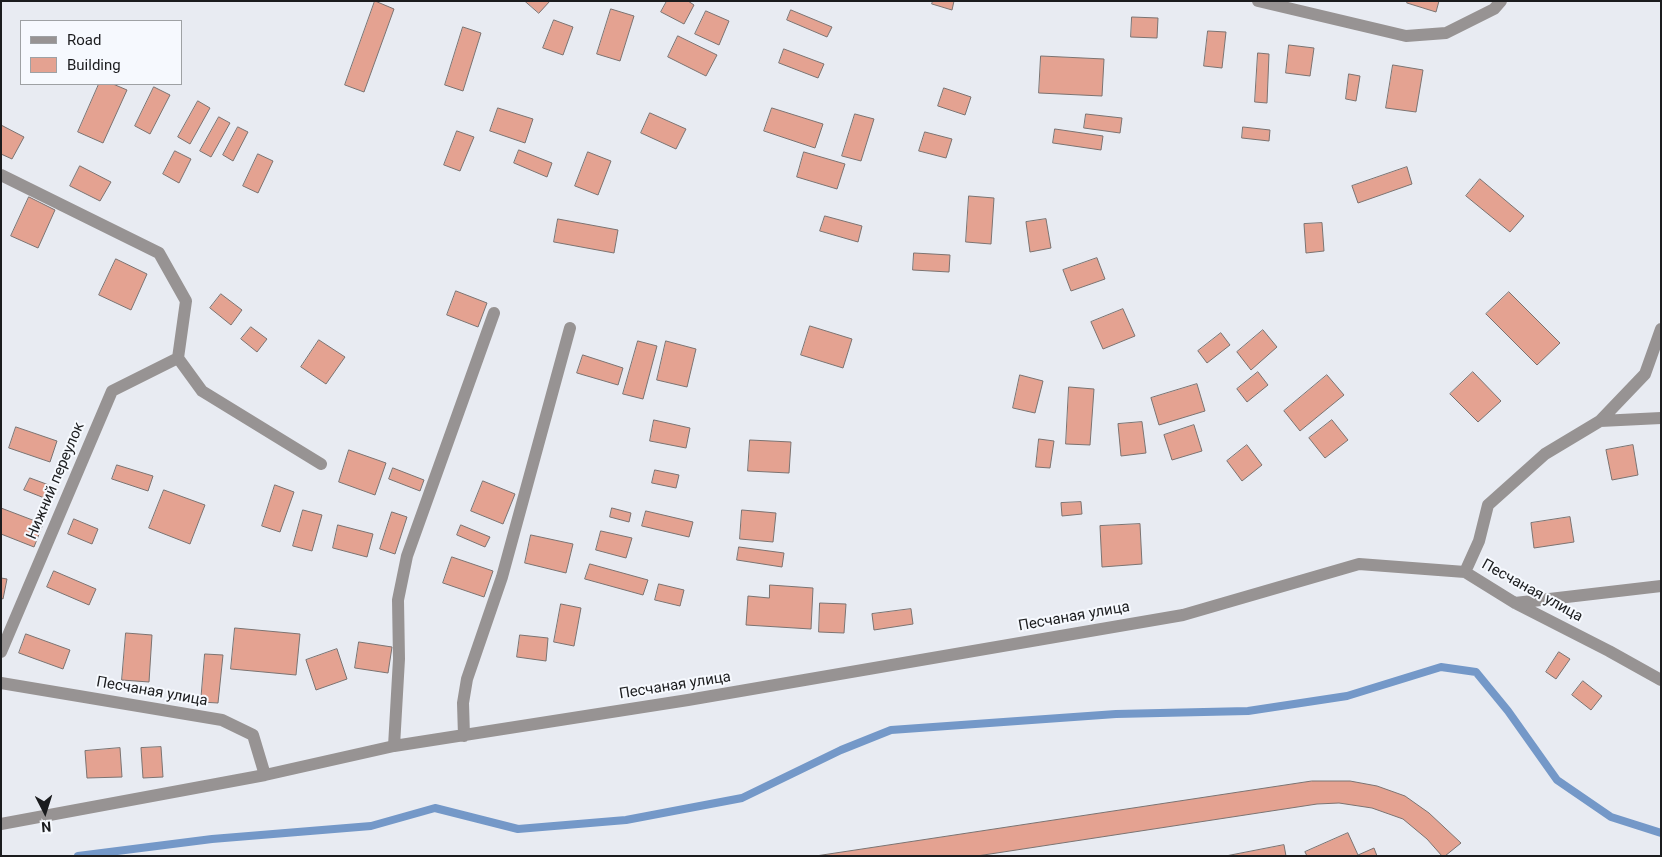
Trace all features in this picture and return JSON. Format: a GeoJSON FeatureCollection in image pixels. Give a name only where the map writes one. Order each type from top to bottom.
{"type":"FeatureCollection","features":[{"type":"Feature","properties":{"kind":"street"},"geometry":{"type":"LineString","coordinates":[[1258,1],[1406,36],[1446,32],[1494,9],[1501,1]]}},
{"type":"Feature","properties":{"kind":"street"},"geometry":{"type":"LineString","coordinates":[[1,175],[159,253],[186,301],[178,358],[202,392],[321,464]]}},
{"type":"Feature","properties":{"kind":"street"},"geometry":{"type":"LineString","coordinates":[[394,746],[399,659],[398,600],[407,556],[494,313]]}},
{"type":"Feature","properties":{"kind":"street"},"geometry":{"type":"LineString","coordinates":[[464,736],[463,703],[467,679],[502,578],[570,328]]}},
{"type":"Feature","properties":{"kind":"street"},"geometry":{"type":"LineString","coordinates":[[1465,572],[1479,541],[1488,505],[1544,454],[1600,421],[1645,374],[1661,329]]}},
{"type":"Feature","properties":{"kind":"street","name":"Нижний переулок"},"geometry":{"type":"LineString","coordinates":[[1,652],[112,391],[178,358]]}},
{"type":"Feature","properties":{"kind":"street"},"geometry":{"type":"LineString","coordinates":[[1600,421],[1661,418]]}},
{"type":"Feature","properties":{"kind":"street","name":"Песчаная улица"},"geometry":{"type":"LineString","coordinates":[[1,824],[265,775],[394,746],[688,700],[1183,615],[1359,564],[1465,572],[1515,603],[1661,680]]}},
{"type":"Feature","properties":{"kind":"street"},"geometry":{"type":"LineString","coordinates":[[1515,603],[1661,586]]}},
{"type":"Feature","properties":{"kind":"street","name":"Песчаная улица"},"geometry":{"type":"LineString","coordinates":[[1,683],[222,720],[254,735],[265,775]]}},
{"type":"Feature","properties":{"kind":"building"},"geometry":{"type":"Polygon","coordinates":[[[375,1],[394,9],[364,92],[345,85],[375,1]]]}},
{"type":"Feature","properties":{"kind":"building"},"geometry":{"type":"Polygon","coordinates":[[[525,1],[550,1],[539,13],[525,1]]]}},
{"type":"Feature","properties":{"kind":"building"},"geometry":{"type":"Polygon","coordinates":[[[667,1],[688,1],[694,5],[684,24],[661,12],[667,1]]]}},
{"type":"Feature","properties":{"kind":"building"},"geometry":{"type":"Polygon","coordinates":[[[933,1],[954,1],[952,10],[932,4],[933,1]]]}},
{"type":"Feature","properties":{"kind":"building"},"geometry":{"type":"Polygon","coordinates":[[[1408,1],[1439,1],[1436,12],[1407,3],[1408,1]]]}},
{"type":"Feature","properties":{"kind":"building"},"geometry":{"type":"Polygon","coordinates":[[[611,9],[634,16],[620,61],[597,54],[611,9]]]}},
{"type":"Feature","properties":{"kind":"building"},"geometry":{"type":"Polygon","coordinates":[[[791,10],[832,27],[827,37],[787,20],[791,10]]]}},
{"type":"Feature","properties":{"kind":"building"},"geometry":{"type":"Polygon","coordinates":[[[706,11],[729,21],[719,45],[695,34],[706,11]]]}},
{"type":"Feature","properties":{"kind":"building"},"geometry":{"type":"Polygon","coordinates":[[[1132,17],[1158,18],[1157,38],[1131,37],[1132,17]]]}},
{"type":"Feature","properties":{"kind":"building"},"geometry":{"type":"Polygon","coordinates":[[[554,20],[573,27],[563,55],[543,48],[554,20]]]}},
{"type":"Feature","properties":{"kind":"building"},"geometry":{"type":"Polygon","coordinates":[[[463,27],[481,33],[463,91],[445,85],[463,27]]]}},
{"type":"Feature","properties":{"kind":"building"},"geometry":{"type":"Polygon","coordinates":[[[1208,31],[1226,32],[1222,68],[1204,66],[1208,31]]]}},
{"type":"Feature","properties":{"kind":"building"},"geometry":{"type":"Polygon","coordinates":[[[678,36],[717,55],[706,76],[668,57],[678,36]]]}},
{"type":"Feature","properties":{"kind":"building"},"geometry":{"type":"Polygon","coordinates":[[[1289,45],[1314,48],[1310,76],[1286,73],[1289,45]]]}},
{"type":"Feature","properties":{"kind":"building"},"geometry":{"type":"Polygon","coordinates":[[[784,49],[824,64],[818,78],[779,63],[784,49]]]}},
{"type":"Feature","properties":{"kind":"building"},"geometry":{"type":"Polygon","coordinates":[[[1258,53],[1269,54],[1267,103],[1255,102],[1258,53]]]}},
{"type":"Feature","properties":{"kind":"building"},"geometry":{"type":"Polygon","coordinates":[[[1041,56],[1104,59],[1102,96],[1039,93],[1041,56]]]}},
{"type":"Feature","properties":{"kind":"building"},"geometry":{"type":"Polygon","coordinates":[[[1393,65],[1423,70],[1416,112],[1386,108],[1393,65]]]}},
{"type":"Feature","properties":{"kind":"building"},"geometry":{"type":"Polygon","coordinates":[[[1349,74],[1360,76],[1356,101],[1346,99],[1349,74]]]}},
{"type":"Feature","properties":{"kind":"building"},"geometry":{"type":"Polygon","coordinates":[[[99,85],[115,85],[127,90],[103,143],[78,132],[99,85]]]}},
{"type":"Feature","properties":{"kind":"building"},"geometry":{"type":"Polygon","coordinates":[[[154,87],[170,95],[150,134],[135,126],[154,87]]]}},
{"type":"Feature","properties":{"kind":"building"},"geometry":{"type":"Polygon","coordinates":[[[944,88],[971,97],[965,115],[938,106],[944,88]]]}},
{"type":"Feature","properties":{"kind":"building"},"geometry":{"type":"Polygon","coordinates":[[[198,101],[210,108],[190,144],[178,137],[198,101]]]}},
{"type":"Feature","properties":{"kind":"building"},"geometry":{"type":"Polygon","coordinates":[[[498,108],[533,119],[525,143],[490,131],[498,108]]]}},
{"type":"Feature","properties":{"kind":"building"},"geometry":{"type":"Polygon","coordinates":[[[772,108],[823,124],[815,148],[764,131],[772,108]]]}},
{"type":"Feature","properties":{"kind":"building"},"geometry":{"type":"Polygon","coordinates":[[[650,113],[686,129],[676,149],[641,133],[650,113]]]}},
{"type":"Feature","properties":{"kind":"building"},"geometry":{"type":"Polygon","coordinates":[[[855,114],[874,119],[861,161],[842,156],[855,114]]]}},
{"type":"Feature","properties":{"kind":"building"},"geometry":{"type":"Polygon","coordinates":[[[1086,114],[1122,118],[1120,133],[1084,128],[1086,114]]]}},
{"type":"Feature","properties":{"kind":"building"},"geometry":{"type":"Polygon","coordinates":[[[219,117],[230,123],[211,157],[200,151],[219,117]]]}},
{"type":"Feature","properties":{"kind":"building"},"geometry":{"type":"Polygon","coordinates":[[[1,125],[24,137],[12,159],[1,154],[1,125]]]}},
{"type":"Feature","properties":{"kind":"building"},"geometry":{"type":"Polygon","coordinates":[[[238,127],[248,132],[233,161],[223,155],[238,127]]]}},
{"type":"Feature","properties":{"kind":"building"},"geometry":{"type":"Polygon","coordinates":[[[1243,127],[1270,130],[1269,141],[1242,138],[1243,127]]]}},
{"type":"Feature","properties":{"kind":"building"},"geometry":{"type":"Polygon","coordinates":[[[1055,129],[1103,136],[1101,150],[1053,143],[1055,129]]]}},
{"type":"Feature","properties":{"kind":"building"},"geometry":{"type":"Polygon","coordinates":[[[457,131],[474,137],[460,171],[444,165],[457,131]]]}},
{"type":"Feature","properties":{"kind":"building"},"geometry":{"type":"Polygon","coordinates":[[[925,132],[952,139],[946,158],[919,151],[925,132]]]}},
{"type":"Feature","properties":{"kind":"building"},"geometry":{"type":"Polygon","coordinates":[[[519,150],[552,163],[547,177],[514,163],[519,150]]]}},
{"type":"Feature","properties":{"kind":"building"},"geometry":{"type":"Polygon","coordinates":[[[175,151],[191,159],[179,183],[163,174],[175,151]]]}},
{"type":"Feature","properties":{"kind":"building"},"geometry":{"type":"Polygon","coordinates":[[[588,152],[611,161],[598,195],[575,186],[588,152]]]}},
{"type":"Feature","properties":{"kind":"building"},"geometry":{"type":"Polygon","coordinates":[[[804,152],[845,164],[837,189],[797,177],[804,152]]]}},
{"type":"Feature","properties":{"kind":"building"},"geometry":{"type":"Polygon","coordinates":[[[258,154],[273,161],[258,193],[243,186],[258,154]]]}},
{"type":"Feature","properties":{"kind":"building"},"geometry":{"type":"Polygon","coordinates":[[[80,166],[111,182],[100,201],[70,186],[80,166]]]}},
{"type":"Feature","properties":{"kind":"building"},"geometry":{"type":"Polygon","coordinates":[[[1407,167],[1412,184],[1358,203],[1352,186],[1407,167]]]}},
{"type":"Feature","properties":{"kind":"building"},"geometry":{"type":"Polygon","coordinates":[[[1480,179],[1524,216],[1510,232],[1466,196],[1480,179]]]}},
{"type":"Feature","properties":{"kind":"building"},"geometry":{"type":"Polygon","coordinates":[[[969,196],[994,198],[991,244],[966,242],[969,196]]]}},
{"type":"Feature","properties":{"kind":"building"},"geometry":{"type":"Polygon","coordinates":[[[29,197],[55,210],[38,248],[11,236],[29,197]]]}},
{"type":"Feature","properties":{"kind":"building"},"geometry":{"type":"Polygon","coordinates":[[[825,216],[862,226],[858,242],[820,231],[825,216]]]}},
{"type":"Feature","properties":{"kind":"building"},"geometry":{"type":"Polygon","coordinates":[[[558,219],[618,230],[614,253],[554,242],[558,219]]]}},
{"type":"Feature","properties":{"kind":"building"},"geometry":{"type":"Polygon","coordinates":[[[1046,219],[1051,248],[1030,252],[1026,222],[1046,219]]]}},
{"type":"Feature","properties":{"kind":"building"},"geometry":{"type":"Polygon","coordinates":[[[1322,223],[1324,251],[1306,253],[1304,224],[1322,223]]]}},
{"type":"Feature","properties":{"kind":"building"},"geometry":{"type":"Polygon","coordinates":[[[914,253],[950,255],[949,272],[913,270],[914,253]]]}},
{"type":"Feature","properties":{"kind":"building"},"geometry":{"type":"Polygon","coordinates":[[[1097,258],[1105,279],[1071,291],[1063,270],[1097,258]]]}},
{"type":"Feature","properties":{"kind":"building"},"geometry":{"type":"Polygon","coordinates":[[[116,259],[147,274],[131,310],[99,295],[116,259]]]}},
{"type":"Feature","properties":{"kind":"building"},"geometry":{"type":"Polygon","coordinates":[[[456,291],[487,303],[478,327],[447,315],[456,291]]]}},
{"type":"Feature","properties":{"kind":"building"},"geometry":{"type":"Polygon","coordinates":[[[1509,292],[1560,343],[1537,365],[1486,314],[1509,292]]]}},
{"type":"Feature","properties":{"kind":"building"},"geometry":{"type":"Polygon","coordinates":[[[221,294],[242,310],[231,325],[210,308],[221,294]]]}},
{"type":"Feature","properties":{"kind":"building"},"geometry":{"type":"Polygon","coordinates":[[[1123,309],[1135,336],[1103,349],[1091,322],[1123,309]]]}},
{"type":"Feature","properties":{"kind":"building"},"geometry":{"type":"Polygon","coordinates":[[[810,326],[852,339],[843,368],[801,355],[810,326]]]}},
{"type":"Feature","properties":{"kind":"building"},"geometry":{"type":"Polygon","coordinates":[[[251,327],[267,339],[257,352],[241,339],[251,327]]]}},
{"type":"Feature","properties":{"kind":"building"},"geometry":{"type":"Polygon","coordinates":[[[1263,330],[1277,347],[1251,370],[1237,352],[1263,330]]]}},
{"type":"Feature","properties":{"kind":"building"},"geometry":{"type":"Polygon","coordinates":[[[1221,333],[1230,345],[1207,363],[1198,351],[1221,333]]]}},
{"type":"Feature","properties":{"kind":"building"},"geometry":{"type":"Polygon","coordinates":[[[319,340],[345,357],[326,384],[301,367],[319,340]]]}},
{"type":"Feature","properties":{"kind":"building"},"geometry":{"type":"Polygon","coordinates":[[[638,341],[657,346],[643,399],[623,394],[638,341]]]}},
{"type":"Feature","properties":{"kind":"building"},"geometry":{"type":"Polygon","coordinates":[[[666,341],[696,349],[687,387],[657,380],[666,341]]]}},
{"type":"Feature","properties":{"kind":"building"},"geometry":{"type":"Polygon","coordinates":[[[583,355],[623,368],[618,385],[577,373],[583,355]]]}},
{"type":"Feature","properties":{"kind":"building"},"geometry":{"type":"Polygon","coordinates":[[[1258,372],[1268,385],[1247,402],[1237,389],[1258,372]]]}},
{"type":"Feature","properties":{"kind":"building"},"geometry":{"type":"Polygon","coordinates":[[[1473,372],[1501,401],[1478,422],[1450,394],[1473,372]]]}},
{"type":"Feature","properties":{"kind":"building"},"geometry":{"type":"Polygon","coordinates":[[[1020,375],[1043,381],[1035,413],[1013,408],[1020,375]]]}},
{"type":"Feature","properties":{"kind":"building"},"geometry":{"type":"Polygon","coordinates":[[[1327,375],[1344,395],[1300,431],[1284,411],[1327,375]]]}},
{"type":"Feature","properties":{"kind":"building"},"geometry":{"type":"Polygon","coordinates":[[[1197,384],[1205,411],[1159,425],[1151,398],[1197,384]]]}},
{"type":"Feature","properties":{"kind":"building"},"geometry":{"type":"Polygon","coordinates":[[[1069,387],[1094,389],[1090,445],[1066,444],[1069,387]]]}},
{"type":"Feature","properties":{"kind":"building"},"geometry":{"type":"Polygon","coordinates":[[[654,420],[690,428],[686,448],[650,441],[654,420]]]}},
{"type":"Feature","properties":{"kind":"building"},"geometry":{"type":"Polygon","coordinates":[[[1332,420],[1348,440],[1325,458],[1309,438],[1332,420]]]}},
{"type":"Feature","properties":{"kind":"building"},"geometry":{"type":"Polygon","coordinates":[[[1142,422],[1146,453],[1121,456],[1118,424],[1142,422]]]}},
{"type":"Feature","properties":{"kind":"building"},"geometry":{"type":"Polygon","coordinates":[[[1194,425],[1202,451],[1172,460],[1164,435],[1194,425]]]}},
{"type":"Feature","properties":{"kind":"building"},"geometry":{"type":"Polygon","coordinates":[[[16,427],[57,441],[50,462],[9,448],[16,427]]]}},
{"type":"Feature","properties":{"kind":"building"},"geometry":{"type":"Polygon","coordinates":[[[1039,439],[1054,441],[1050,468],[1036,467],[1039,439]]]}},
{"type":"Feature","properties":{"kind":"building"},"geometry":{"type":"Polygon","coordinates":[[[750,440],[791,442],[789,473],[748,471],[750,440]]]}},
{"type":"Feature","properties":{"kind":"building"},"geometry":{"type":"Polygon","coordinates":[[[1247,445],[1262,465],[1242,481],[1227,461],[1247,445]]]}},
{"type":"Feature","properties":{"kind":"building"},"geometry":{"type":"Polygon","coordinates":[[[1633,445],[1638,475],[1612,480],[1606,450],[1633,445]]]}},
{"type":"Feature","properties":{"kind":"building"},"geometry":{"type":"Polygon","coordinates":[[[349,450],[386,463],[375,495],[339,482],[349,450]]]}},
{"type":"Feature","properties":{"kind":"building"},"geometry":{"type":"Polygon","coordinates":[[[117,465],[153,476],[148,491],[112,479],[117,465]]]}},
{"type":"Feature","properties":{"kind":"building"},"geometry":{"type":"Polygon","coordinates":[[[393,468],[424,480],[420,491],[389,479],[393,468]]]}},
{"type":"Feature","properties":{"kind":"building"},"geometry":{"type":"Polygon","coordinates":[[[655,470],[679,475],[676,488],[652,483],[655,470]]]}},
{"type":"Feature","properties":{"kind":"building"},"geometry":{"type":"Polygon","coordinates":[[[30,478],[57,488],[52,501],[24,490],[30,478]]]}},
{"type":"Feature","properties":{"kind":"building"},"geometry":{"type":"Polygon","coordinates":[[[483,481],[515,494],[503,524],[471,511],[483,481]]]}},
{"type":"Feature","properties":{"kind":"building"},"geometry":{"type":"Polygon","coordinates":[[[275,485],[294,492],[280,532],[262,526],[275,485]]]}},
{"type":"Feature","properties":{"kind":"building"},"geometry":{"type":"Polygon","coordinates":[[[164,490],[205,505],[190,544],[149,528],[164,490]]]}},
{"type":"Feature","properties":{"kind":"building"},"geometry":{"type":"Polygon","coordinates":[[[1081,502],[1082,514],[1062,516],[1061,503],[1081,502]]]}},
{"type":"Feature","properties":{"kind":"building"},"geometry":{"type":"Polygon","coordinates":[[[1,508],[43,524],[34,547],[1,534],[1,508]]]}},
{"type":"Feature","properties":{"kind":"building"},"geometry":{"type":"Polygon","coordinates":[[[612,508],[631,513],[629,522],[610,517],[612,508]]]}},
{"type":"Feature","properties":{"kind":"building"},"geometry":{"type":"Polygon","coordinates":[[[303,510],[322,515],[312,551],[293,546],[303,510]]]}},
{"type":"Feature","properties":{"kind":"building"},"geometry":{"type":"Polygon","coordinates":[[[742,510],[776,513],[773,542],[740,539],[742,510]]]}},
{"type":"Feature","properties":{"kind":"building"},"geometry":{"type":"Polygon","coordinates":[[[646,511],[693,522],[689,537],[642,526],[646,511]]]}},
{"type":"Feature","properties":{"kind":"building"},"geometry":{"type":"Polygon","coordinates":[[[392,512],[407,517],[395,554],[380,549],[392,512]]]}},
{"type":"Feature","properties":{"kind":"building"},"geometry":{"type":"Polygon","coordinates":[[[1570,517],[1574,542],[1534,548],[1531,523],[1570,517]]]}},
{"type":"Feature","properties":{"kind":"building"},"geometry":{"type":"Polygon","coordinates":[[[74,519],[98,529],[92,544],[68,534],[74,519]]]}},
{"type":"Feature","properties":{"kind":"building"},"geometry":{"type":"Polygon","coordinates":[[[1140,524],[1142,564],[1102,567],[1100,526],[1140,524]]]}},
{"type":"Feature","properties":{"kind":"building"},"geometry":{"type":"Polygon","coordinates":[[[338,525],[373,534],[367,557],[333,548],[338,525]]]}},
{"type":"Feature","properties":{"kind":"building"},"geometry":{"type":"Polygon","coordinates":[[[461,525],[490,537],[485,547],[457,535],[461,525]]]}},
{"type":"Feature","properties":{"kind":"building"},"geometry":{"type":"Polygon","coordinates":[[[601,531],[632,538],[626,558],[596,550],[601,531]]]}},
{"type":"Feature","properties":{"kind":"building"},"geometry":{"type":"Polygon","coordinates":[[[531,535],[573,544],[566,573],[525,563],[531,535]]]}},
{"type":"Feature","properties":{"kind":"building"},"geometry":{"type":"Polygon","coordinates":[[[739,547],[784,553],[782,567],[737,560],[739,547]]]}},
{"type":"Feature","properties":{"kind":"building"},"geometry":{"type":"Polygon","coordinates":[[[452,557],[493,571],[484,597],[443,583],[452,557]]]}},
{"type":"Feature","properties":{"kind":"building"},"geometry":{"type":"Polygon","coordinates":[[[590,564],[648,580],[643,595],[585,579],[590,564]]]}},
{"type":"Feature","properties":{"kind":"building"},"geometry":{"type":"Polygon","coordinates":[[[54,571],[96,589],[89,605],[47,587],[54,571]]]}},
{"type":"Feature","properties":{"kind":"building"},"geometry":{"type":"Polygon","coordinates":[[[1,578],[7,579],[3,599],[1,598],[1,578]]]}},
{"type":"Feature","properties":{"kind":"building"},"geometry":{"type":"Polygon","coordinates":[[[659,584],[684,590],[680,606],[655,600],[659,584]]]}},
{"type":"Feature","properties":{"kind":"building"},"geometry":{"type":"Polygon","coordinates":[[[770,585],[813,588],[811,629],[746,625],[748,596],[769,598],[770,585]]]}},
{"type":"Feature","properties":{"kind":"building"},"geometry":{"type":"Polygon","coordinates":[[[820,603],[846,604],[844,633],[819,632],[820,603]]]}},
{"type":"Feature","properties":{"kind":"building"},"geometry":{"type":"Polygon","coordinates":[[[561,604],[581,608],[574,646],[554,642],[561,604]]]}},
{"type":"Feature","properties":{"kind":"building"},"geometry":{"type":"Polygon","coordinates":[[[911,609],[913,624],[874,630],[872,614],[911,609]]]}},
{"type":"Feature","properties":{"kind":"building"},"geometry":{"type":"Polygon","coordinates":[[[235,628],[300,634],[296,675],[231,669],[235,628]]]}},
{"type":"Feature","properties":{"kind":"building"},"geometry":{"type":"Polygon","coordinates":[[[126,633],[152,635],[149,682],[122,680],[126,633]]]}},
{"type":"Feature","properties":{"kind":"building"},"geometry":{"type":"Polygon","coordinates":[[[26,634],[70,650],[63,669],[19,653],[26,634]]]}},
{"type":"Feature","properties":{"kind":"building"},"geometry":{"type":"Polygon","coordinates":[[[520,635],[548,638],[546,661],[517,657],[520,635]]]}},
{"type":"Feature","properties":{"kind":"building"},"geometry":{"type":"Polygon","coordinates":[[[359,642],[392,647],[388,673],[355,668],[359,642]]]}},
{"type":"Feature","properties":{"kind":"building"},"geometry":{"type":"Polygon","coordinates":[[[337,649],[347,679],[316,690],[306,660],[337,649]]]}},
{"type":"Feature","properties":{"kind":"building"},"geometry":{"type":"Polygon","coordinates":[[[1559,652],[1570,659],[1556,679],[1546,672],[1559,652]]]}},
{"type":"Feature","properties":{"kind":"building"},"geometry":{"type":"Polygon","coordinates":[[[205,654],[223,655],[218,703],[201,702],[205,654]]]}},
{"type":"Feature","properties":{"kind":"building"},"geometry":{"type":"Polygon","coordinates":[[[1583,681],[1602,696],[1591,710],[1572,695],[1583,681]]]}},
{"type":"Feature","properties":{"kind":"building"},"geometry":{"type":"Polygon","coordinates":[[[161,747],[163,777],[143,778],[141,748],[161,747]]]}},
{"type":"Feature","properties":{"kind":"building"},"geometry":{"type":"Polygon","coordinates":[[[120,748],[122,777],[87,778],[85,751],[120,748]]]}},
{"type":"Feature","properties":{"kind":"building"},"geometry":{"type":"Polygon","coordinates":[[[1312,781],[1350,781],[1377,786],[1405,796],[1429,813],[1461,843],[1445,856],[1442,856],[1427,839],[1403,819],[1372,808],[1339,803],[1317,804],[977,856],[816,856],[1312,781]]]}},
{"type":"Feature","properties":{"kind":"building"},"geometry":{"type":"Polygon","coordinates":[[[1348,833],[1358,855],[1374,848],[1377,856],[1307,856],[1305,852],[1348,833]]]}},
{"type":"Feature","properties":{"kind":"building"},"geometry":{"type":"Polygon","coordinates":[[[1284,845],[1286,856],[1226,856],[1284,845]]]}},
{"type":"Feature","properties":{"kind":"waterway"},"geometry":{"type":"LineString","coordinates":[[78,856],[212,839],[371,826],[435,808],[518,829],[626,820],[742,798],[841,750],[891,730],[1116,714],[1248,711],[1347,696],[1441,667],[1476,672],[1508,711],[1557,780],[1611,817],[1661,833]]}}]}
